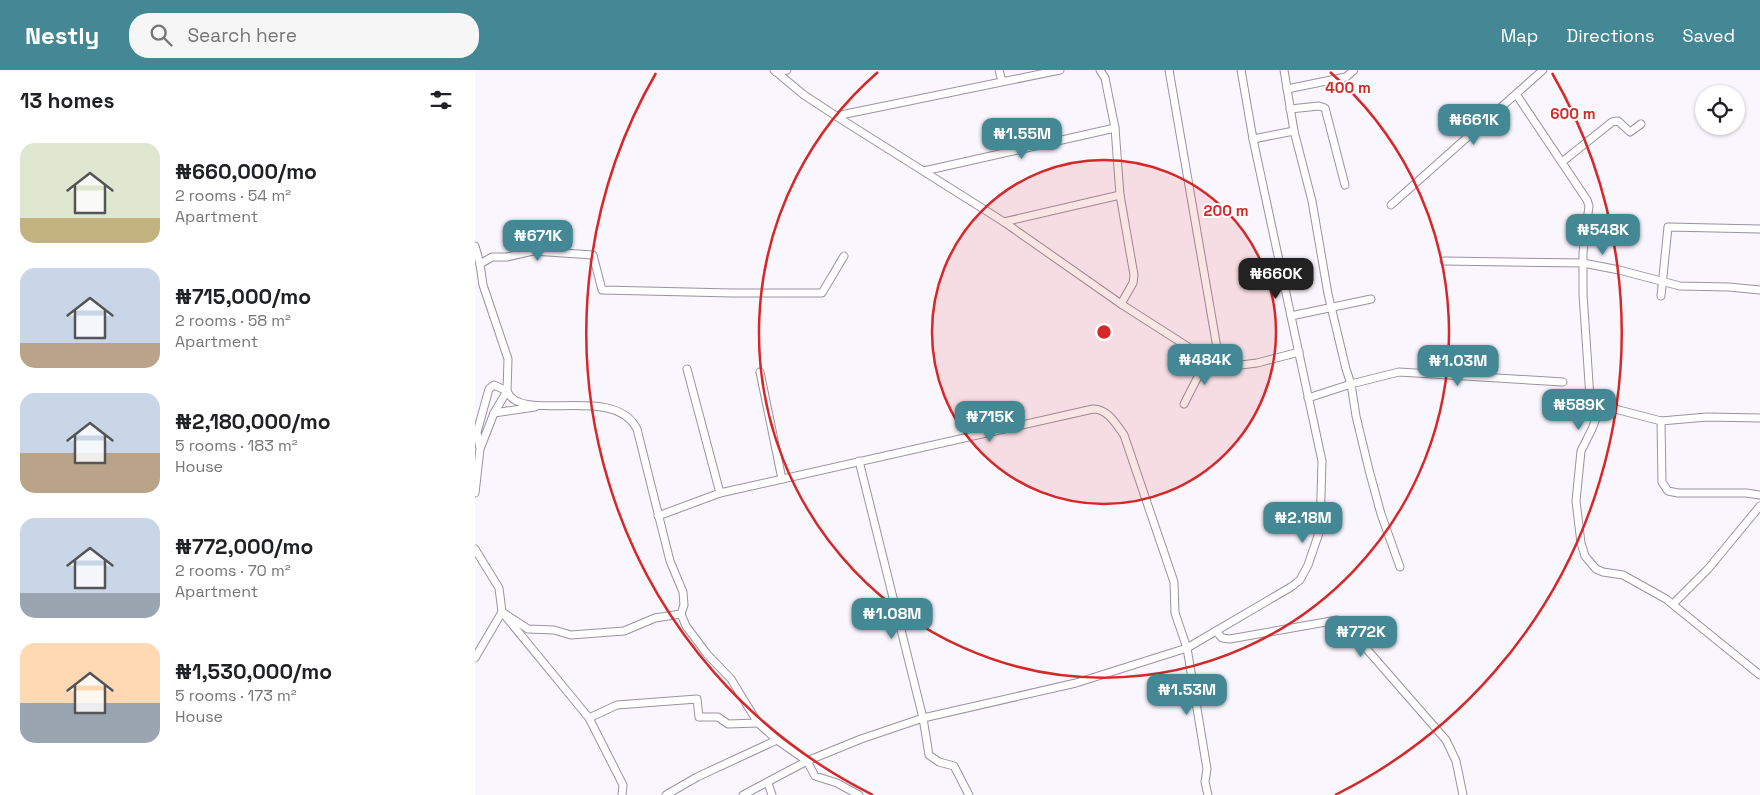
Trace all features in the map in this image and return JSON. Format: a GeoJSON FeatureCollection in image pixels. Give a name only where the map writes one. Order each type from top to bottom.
{"type":"FeatureCollection","features":[{"type":"Feature","properties":{"kind":"street"},"geometry":{"type":"LineString","coordinates":[[775,71],[787,70]]}},
{"type":"Feature","properties":{"kind":"street"},"geometry":{"type":"LineString","coordinates":[[999,70],[1001,81]]}},
{"type":"Feature","properties":{"kind":"street"},"geometry":{"type":"LineString","coordinates":[[836,116],[1060,70]]}},
{"type":"Feature","properties":{"kind":"street"},"geometry":{"type":"LineString","coordinates":[[1100,70],[1105,78],[1115,128],[1120,196],[1134,275],[1133,283],[1121,304]]}},
{"type":"Feature","properties":{"kind":"street"},"geometry":{"type":"LineString","coordinates":[[1169,70],[1220,365]]}},
{"type":"Feature","properties":{"kind":"street"},"geometry":{"type":"LineString","coordinates":[[743,795],[807,761],[861,739],[923,718],[1076,684],[1187,648],[1300,580],[1308,565],[1319,530],[1322,461],[1253,139],[1241,70]]}},
{"type":"Feature","properties":{"kind":"street"},"geometry":{"type":"LineString","coordinates":[[1284,70],[1294,131],[1312,202],[1332,306],[1369,470],[1381,514],[1400,568]]}},
{"type":"Feature","properties":{"kind":"street"},"geometry":{"type":"LineString","coordinates":[[1287,89],[1346,77],[1354,70]]}},
{"type":"Feature","properties":{"kind":"street"},"geometry":{"type":"LineString","coordinates":[[1391,205],[1543,70]]}},
{"type":"Feature","properties":{"kind":"street"},"geometry":{"type":"LineString","coordinates":[[775,71],[804,95],[1004,222],[1121,304],[1207,359],[1220,365],[1243,365],[1299,352]]}},
{"type":"Feature","properties":{"kind":"street"},"geometry":{"type":"LineString","coordinates":[[1516,94],[1563,162],[1589,206],[1583,264],[1583,294],[1590,398],[1595,421],[1581,451],[1576,501],[1581,544],[1585,556],[1596,569],[1623,575],[1666,598],[1760,675]]}},
{"type":"Feature","properties":{"kind":"street"},"geometry":{"type":"LineString","coordinates":[[1290,109],[1319,106],[1325,108],[1345,185]]}},
{"type":"Feature","properties":{"kind":"street"},"geometry":{"type":"LineString","coordinates":[[1563,162],[1612,122],[1618,121],[1630,132],[1641,124]]}},
{"type":"Feature","properties":{"kind":"street"},"geometry":{"type":"LineString","coordinates":[[924,171],[1115,128]]}},
{"type":"Feature","properties":{"kind":"street"},"geometry":{"type":"LineString","coordinates":[[1253,139],[1294,131]]}},
{"type":"Feature","properties":{"kind":"street"},"geometry":{"type":"LineString","coordinates":[[1004,222],[1120,196]]}},
{"type":"Feature","properties":{"kind":"street"},"geometry":{"type":"LineString","coordinates":[[1661,296],[1668,227],[1760,229]]}},
{"type":"Feature","properties":{"kind":"street"},"geometry":{"type":"LineString","coordinates":[[475,246],[483,285],[508,359],[507,390],[510,397],[516,401],[544,406]]}},
{"type":"Feature","properties":{"kind":"street"},"geometry":{"type":"LineString","coordinates":[[480,264],[492,257],[533,251],[593,255],[602,290],[822,293],[844,256]]}},
{"type":"Feature","properties":{"kind":"street"},"geometry":{"type":"LineString","coordinates":[[1444,261],[1583,264],[1619,270],[1679,286],[1760,290]]}},
{"type":"Feature","properties":{"kind":"street"},"geometry":{"type":"LineString","coordinates":[[1291,316],[1371,299]]}},
{"type":"Feature","properties":{"kind":"street"},"geometry":{"type":"LineString","coordinates":[[1184,404],[1207,359]]}},
{"type":"Feature","properties":{"kind":"street"},"geometry":{"type":"LineString","coordinates":[[687,369],[721,493]]}},
{"type":"Feature","properties":{"kind":"street"},"geometry":{"type":"LineString","coordinates":[[760,372],[782,479]]}},
{"type":"Feature","properties":{"kind":"street"},"geometry":{"type":"LineString","coordinates":[[1308,398],[1351,384],[1399,372],[1563,382]]}},
{"type":"Feature","properties":{"kind":"street"},"geometry":{"type":"LineString","coordinates":[[480,449],[477,432],[489,389],[493,385],[507,390]]}},
{"type":"Feature","properties":{"kind":"street"},"geometry":{"type":"LineString","coordinates":[[475,493],[480,449],[494,413],[507,390]]}},
{"type":"Feature","properties":{"kind":"street"},"geometry":{"type":"LineString","coordinates":[[1590,398],[1619,410],[1661,421],[1707,417],[1760,418]]}},
{"type":"Feature","properties":{"kind":"street"},"geometry":{"type":"LineString","coordinates":[[494,413],[544,406],[586,406],[605,407],[629,419],[637,430],[670,561],[683,592],[684,605],[681,614],[686,626],[702,648],[731,679],[758,722],[777,740],[807,761],[815,776],[837,783],[859,795]]}},
{"type":"Feature","properties":{"kind":"street"},"geometry":{"type":"LineString","coordinates":[[658,516],[721,493],[1093,409],[1104,411],[1125,435],[1174,582],[1175,614],[1187,648],[1207,769],[1205,782],[1208,795]]}},
{"type":"Feature","properties":{"kind":"street"},"geometry":{"type":"LineString","coordinates":[[1661,421],[1662,482],[1668,491],[1678,493],[1746,493],[1760,495]]}},
{"type":"Feature","properties":{"kind":"street"},"geometry":{"type":"LineString","coordinates":[[859,461],[923,718],[929,755],[939,762],[954,766],[969,795]]}},
{"type":"Feature","properties":{"kind":"street"},"geometry":{"type":"LineString","coordinates":[[1673,604],[1708,569],[1760,506]]}},
{"type":"Feature","properties":{"kind":"street"},"geometry":{"type":"LineString","coordinates":[[475,549],[499,588],[501,612],[475,658]]}},
{"type":"Feature","properties":{"kind":"street"},"geometry":{"type":"LineString","coordinates":[[501,612],[528,629],[554,630],[571,635],[623,630],[655,618],[681,614]]}},
{"type":"Feature","properties":{"kind":"street"},"geometry":{"type":"LineString","coordinates":[[501,612],[589,718],[623,785],[622,795]]}},
{"type":"Feature","properties":{"kind":"street"},"geometry":{"type":"LineString","coordinates":[[1216,631],[1222,638],[1230,639],[1337,620],[1343,622],[1446,740],[1456,761],[1463,795]]}},
{"type":"Feature","properties":{"kind":"street"},"geometry":{"type":"LineString","coordinates":[[589,718],[617,705],[697,699],[699,717],[718,717],[728,724],[758,722]]}},
{"type":"Feature","properties":{"kind":"street"},"geometry":{"type":"LineString","coordinates":[[666,795],[697,777],[777,740]]}},
{"type":"Feature","properties":{"kind":"street"},"geometry":{"type":"LineString","coordinates":[[768,783],[772,795]]}}]}
